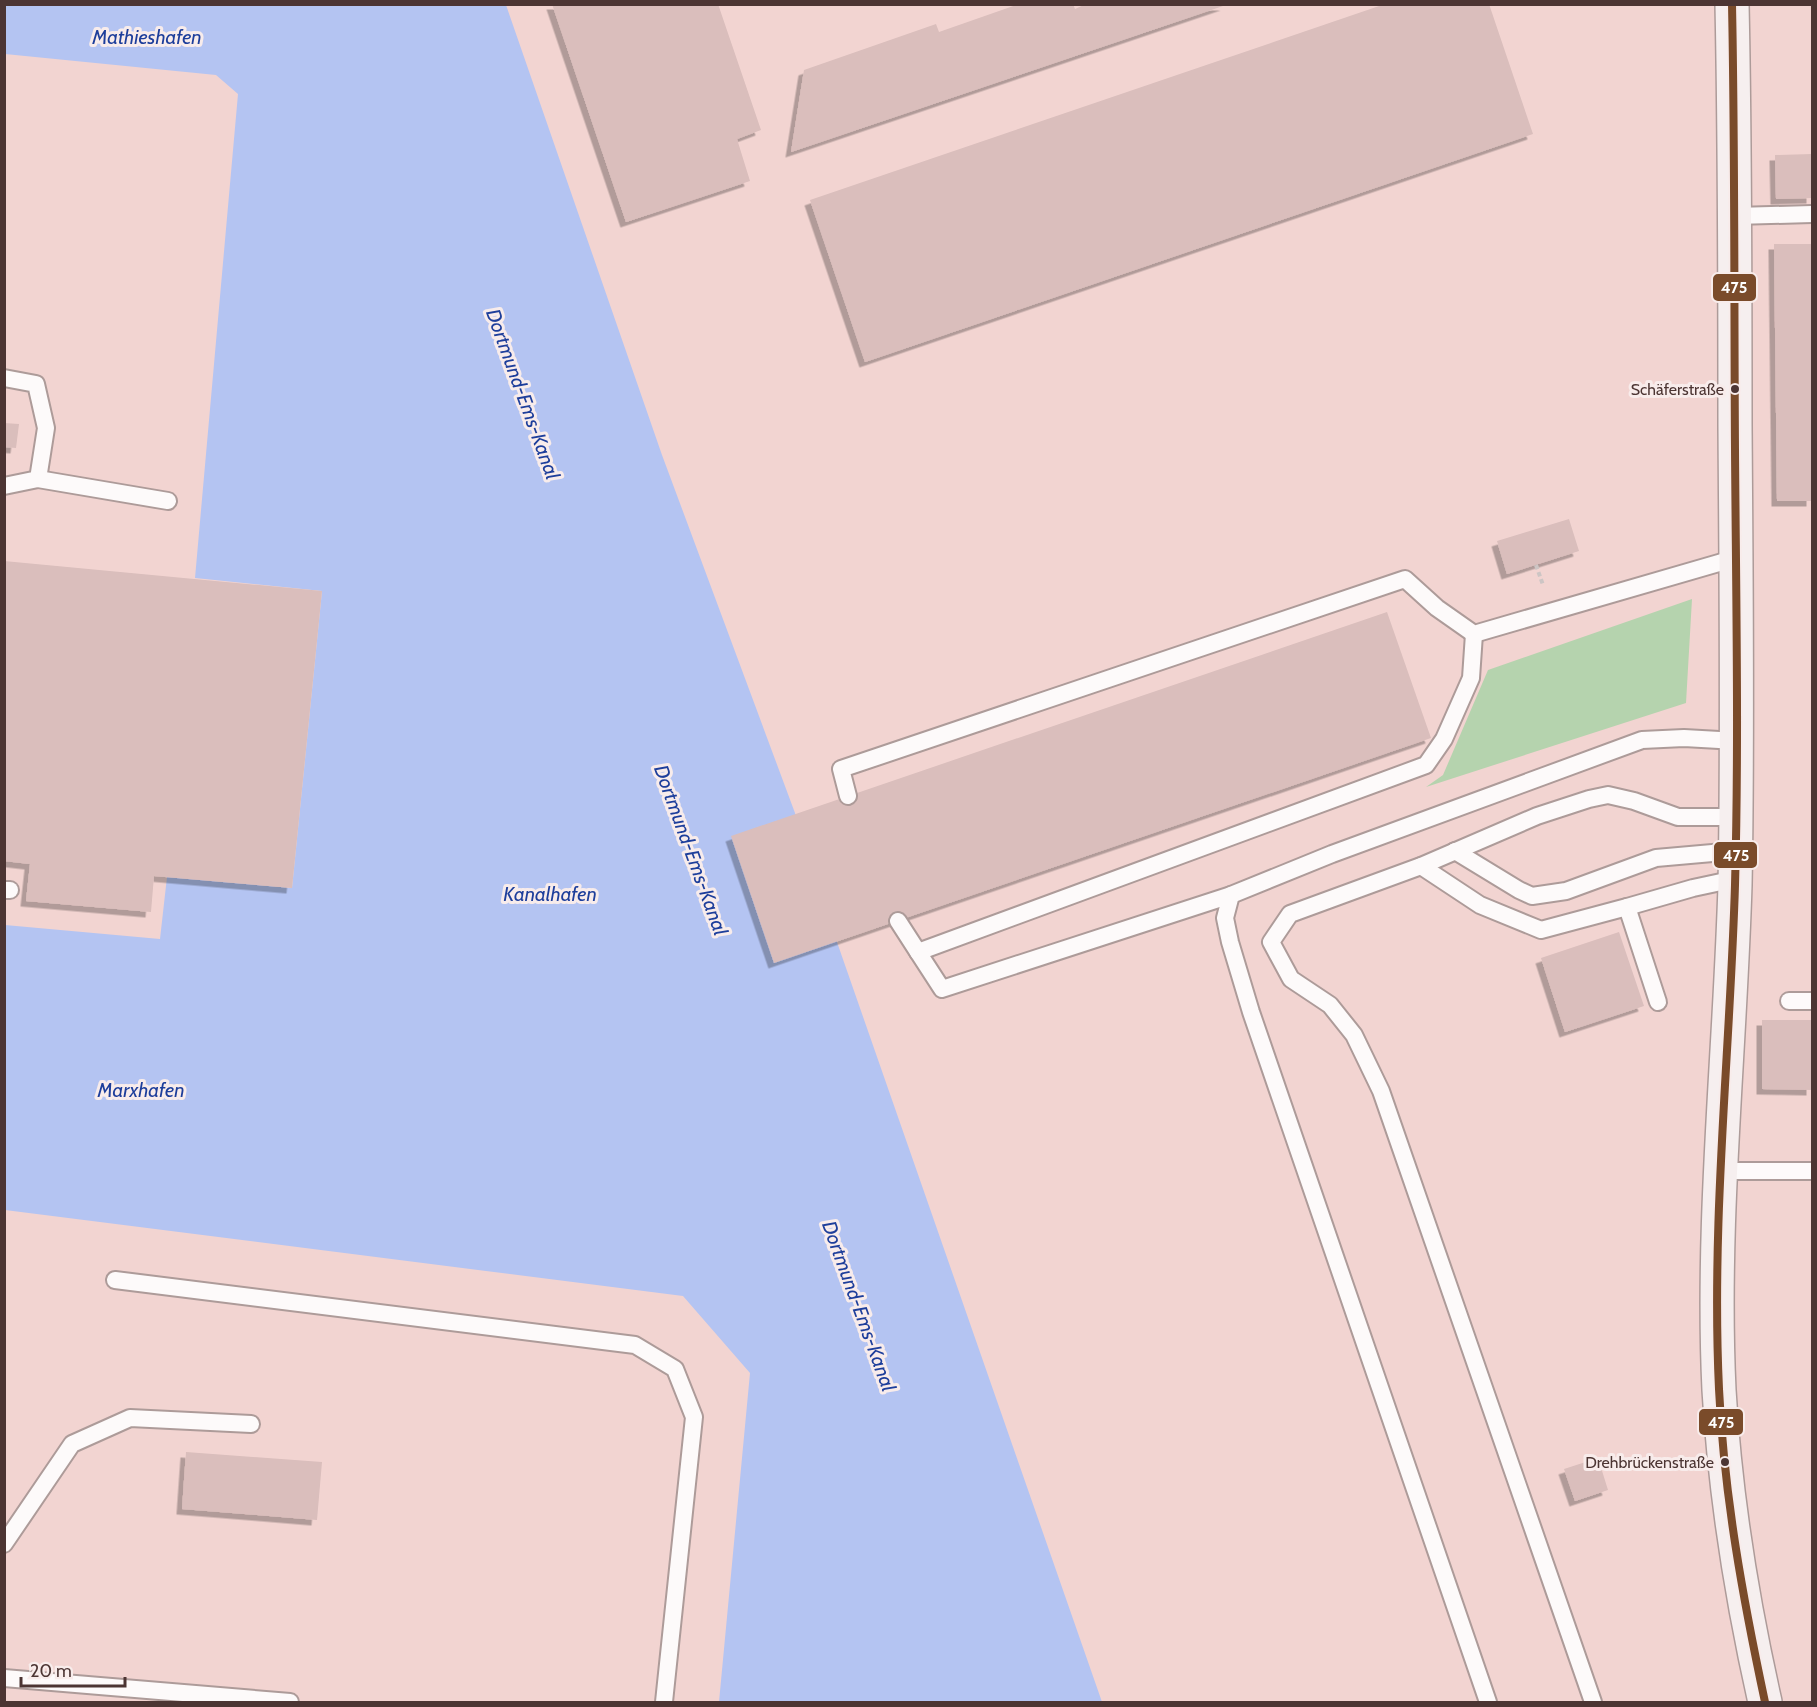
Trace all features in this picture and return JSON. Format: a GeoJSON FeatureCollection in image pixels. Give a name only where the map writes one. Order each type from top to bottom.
{"type":"FeatureCollection","features":[{"type":"Feature","properties":{"kind":"main road"},"geometry":{"type":"LineString","coordinates":[[1732,4],[1737,741],[1735,865],[1720,1171],[1718,1340],[1720,1404],[1732,1518],[1741,1582],[1765,1702]]}},
{"type":"Feature","properties":{"kind":"lane"},"geometry":{"type":"LineString","coordinates":[[1735,216],[1812,214]]}},
{"type":"Feature","properties":{"kind":"lane"},"geometry":{"type":"LineString","coordinates":[[4,378],[36,384],[46,428],[38,479]]}},
{"type":"Feature","properties":{"kind":"lane"},"geometry":{"type":"LineString","coordinates":[[4,486],[38,479],[168,501]]}},
{"type":"Feature","properties":{"kind":"lane"},"geometry":{"type":"LineString","coordinates":[[1474,634],[1736,558]]}},
{"type":"Feature","properties":{"kind":"lane"},"geometry":{"type":"LineString","coordinates":[[848,796],[841,770],[1405,579],[1437,608],[1474,634]]}},
{"type":"Feature","properties":{"kind":"lane"},"geometry":{"type":"LineString","coordinates":[[918,952],[1426,765],[1444,738],[1471,678],[1474,634]]}},
{"type":"Feature","properties":{"kind":"lane"},"geometry":{"type":"LineString","coordinates":[[898,921],[942,989],[1231,895],[1332,854],[1642,740],[1684,738],[1737,741]]}},
{"type":"Feature","properties":{"kind":"lane"},"geometry":{"type":"LineString","coordinates":[[1593,1702],[1381,1091],[1354,1035],[1330,1005],[1291,979],[1271,942],[1290,914],[1421,866],[1537,816],[1608,795],[1634,801],[1678,817],[1735,817]]}},
{"type":"Feature","properties":{"kind":"lane"},"geometry":{"type":"LineString","coordinates":[[1455,851],[1532,896],[1546,896],[1566,891],[1656,858],[1735,865]]}},
{"type":"Feature","properties":{"kind":"lane"},"geometry":{"type":"LineString","coordinates":[[1421,866],[1480,905],[1541,930],[1693,888],[1735,865]]}},
{"type":"Feature","properties":{"kind":"lane"},"geometry":{"type":"LineString","coordinates":[[1231,895],[1225,918],[1251,1012],[1488,1702]]}},
{"type":"Feature","properties":{"kind":"lane"},"geometry":{"type":"LineString","coordinates":[[1627,907],[1658,1002]]}},
{"type":"Feature","properties":{"kind":"lane"},"geometry":{"type":"LineString","coordinates":[[1789,1001],[1812,1001]]}},
{"type":"Feature","properties":{"kind":"lane"},"geometry":{"type":"LineString","coordinates":[[1720,1171],[1812,1171]]}},
{"type":"Feature","properties":{"kind":"lane"},"geometry":{"type":"LineString","coordinates":[[115,1280],[635,1345],[675,1369],[694,1417],[664,1702]]}},
{"type":"Feature","properties":{"kind":"lane"},"geometry":{"type":"LineString","coordinates":[[4,1544],[72,1444],[130,1418],[251,1424]]}},
{"type":"Feature","properties":{"kind":"lane"},"geometry":{"type":"LineString","coordinates":[[4,1678],[155,1697],[290,1702]]}},
{"type":"Feature","properties":{"kind":"path"},"geometry":{"type":"LineString","coordinates":[[1536,565],[1543,585]]}},
{"type":"Feature","properties":{"kind":"shaded area"},"geometry":{"type":"Polygon","coordinates":[[[5,5],[1812,5],[1812,1702],[5,1702],[5,5]]]}},
{"type":"Feature","properties":{"kind":"green space"},"geometry":{"type":"Polygon","coordinates":[[[1692,599],[1686,703],[1426,787],[1443,775],[1488,670],[1692,599]]]}},
{"type":"Feature","properties":{"kind":"water","name":"Kanalhafen"},"geometry":{"type":"Polygon","coordinates":[[[5,5],[506,5],[662,455],[795,813],[838,945],[1102,1702],[719,1702],[750,1373],[683,1296],[5,1210],[5,925],[160,939],[167,877],[292,888],[322,591],[195,578],[238,94],[216,75],[5,54],[5,5]]]}},
{"type":"Feature","properties":{"kind":"building"},"geometry":{"type":"Polygon","coordinates":[[[552,4],[718,4],[761,130],[737,139],[750,181],[626,222],[552,4]]]}},
{"type":"Feature","properties":{"kind":"building"},"geometry":{"type":"Polygon","coordinates":[[[1019,4],[1073,4],[1075,9],[1086,4],[1226,5],[791,152],[804,70],[936,24],[939,32],[1019,4]]]}},
{"type":"Feature","properties":{"kind":"building"},"geometry":{"type":"Polygon","coordinates":[[[1385,4],[1489,4],[1533,134],[865,362],[810,200],[1385,4]]]}},
{"type":"Feature","properties":{"kind":"building"},"geometry":{"type":"Polygon","coordinates":[[[1812,154],[1812,198],[1776,199],[1775,155],[1812,154]]]}},
{"type":"Feature","properties":{"kind":"building"},"geometry":{"type":"Polygon","coordinates":[[[1774,244],[1812,244],[1812,501],[1777,501],[1774,244]]]}},
{"type":"Feature","properties":{"kind":"building"},"geometry":{"type":"Polygon","coordinates":[[[4,423],[19,424],[16,448],[4,447],[4,423]]]}},
{"type":"Feature","properties":{"kind":"building"},"geometry":{"type":"Polygon","coordinates":[[[1569,519],[1579,551],[1507,574],[1497,541],[1569,519]]]}},
{"type":"Feature","properties":{"kind":"building"},"geometry":{"type":"Polygon","coordinates":[[[4,561],[322,591],[292,888],[154,876],[151,912],[26,901],[30,864],[4,861],[4,561]]]}},
{"type":"Feature","properties":{"kind":"building"},"geometry":{"type":"Polygon","coordinates":[[[1387,612],[1431,738],[774,963],[731,836],[1387,612]]]}},
{"type":"Feature","properties":{"kind":"building"},"geometry":{"type":"Polygon","coordinates":[[[1619,932],[1644,1006],[1565,1032],[1541,958],[1619,932]]]}},
{"type":"Feature","properties":{"kind":"building"},"geometry":{"type":"Polygon","coordinates":[[[1762,1020],[1812,1020],[1812,1090],[1762,1089],[1762,1020]]]}},
{"type":"Feature","properties":{"kind":"building"},"geometry":{"type":"Polygon","coordinates":[[[186,1452],[322,1462],[317,1520],[182,1509],[186,1452]]]}},
{"type":"Feature","properties":{"kind":"building"},"geometry":{"type":"Polygon","coordinates":[[[1598,1458],[1608,1490],[1575,1501],[1564,1469],[1598,1458]]]}},
{"type":"Feature","properties":{"kind":"transit line","name":"475"},"geometry":{"type":"LineString","coordinates":[[1732,4],[1737,776],[1733,948],[1719,1200],[1717,1326],[1725,1468],[1742,1586],[1765,1702]]}},
{"type":"Feature","properties":{"kind":"place","name":"Schäferstraße"},"geometry":{"type":"Point","coordinates":[1735,389]}},
{"type":"Feature","properties":{"kind":"place","name":"Drehbrückenstraße"},"geometry":{"type":"Point","coordinates":[1725,1462]}},
{"type":"Feature","properties":{"kind":"water label","name":"Mathieshafen"},"geometry":{"type":"Point","coordinates":[147,37]}},
{"type":"Feature","properties":{"kind":"water label","name":"Dortmund-Ems-Kanal"},"geometry":{"type":"Point","coordinates":[523,394]}},
{"type":"Feature","properties":{"kind":"water label","name":"Dortmund-Ems-Kanal"},"geometry":{"type":"Point","coordinates":[691,850]}},
{"type":"Feature","properties":{"kind":"water label","name":"Marxhafen"},"geometry":{"type":"Point","coordinates":[141,1090]}},
{"type":"Feature","properties":{"kind":"water label","name":"Dortmund-Ems-Kanal"},"geometry":{"type":"Point","coordinates":[859,1306]}}]}
